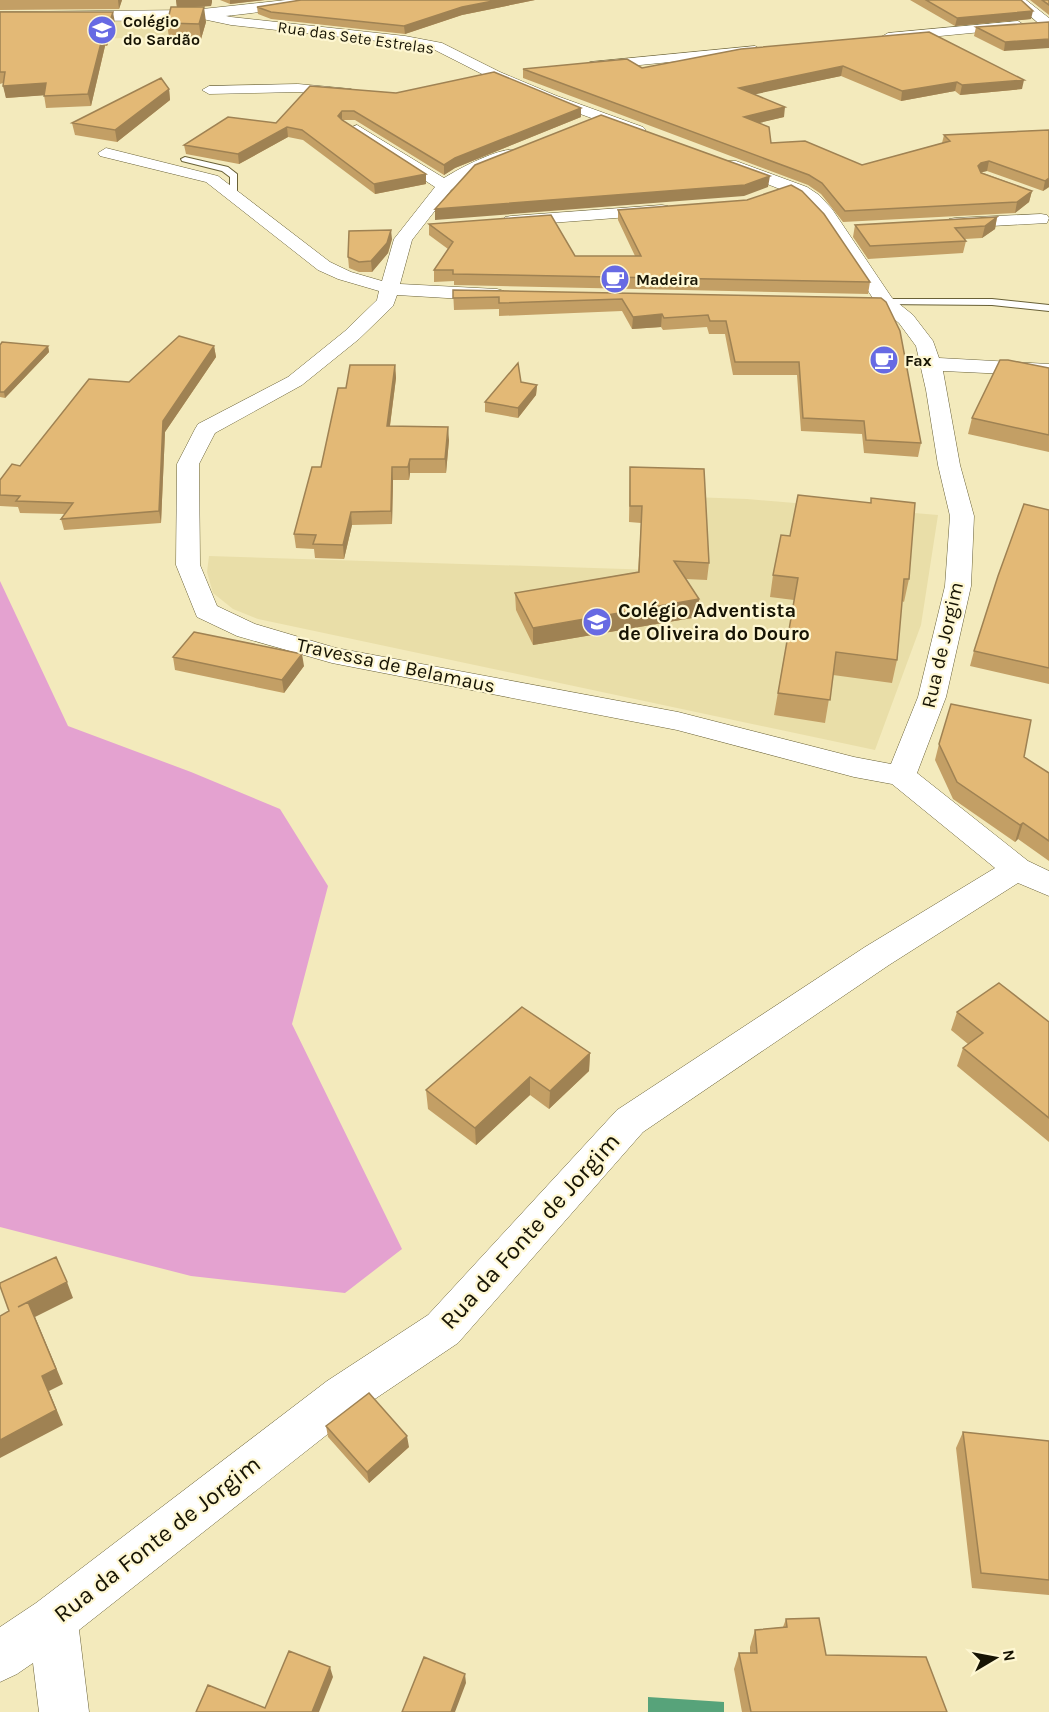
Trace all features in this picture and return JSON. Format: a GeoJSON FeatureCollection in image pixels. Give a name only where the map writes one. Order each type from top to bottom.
{"type":"FeatureCollection","features":[{"type":"Feature","properties":{"kind":"main road"},"geometry":{"type":"LineString","coordinates":[[0,16],[198,14],[239,16],[268,4],[308,0]]}},
{"type":"Feature","properties":{"kind":"main road"},"geometry":{"type":"LineString","coordinates":[[1020,1],[1047,24]]}},
{"type":"Feature","properties":{"kind":"street"},"geometry":{"type":"LineString","coordinates":[[1020,1],[1040,2]]}},
{"type":"Feature","properties":{"kind":"street","name":"Rua das Sete Estrelas"},"geometry":{"type":"LineString","coordinates":[[239,16],[421,43],[446,50],[495,75],[652,135]]}},
{"type":"Feature","properties":{"kind":"street"},"geometry":{"type":"LineString","coordinates":[[872,38],[1047,24]]}},
{"type":"Feature","properties":{"kind":"street"},"geometry":{"type":"LineString","coordinates":[[581,67],[767,49]]}},
{"type":"Feature","properties":{"kind":"street"},"geometry":{"type":"LineString","coordinates":[[474,79],[527,72]]}},
{"type":"Feature","properties":{"kind":"street"},"geometry":{"type":"LineString","coordinates":[[209,90],[298,88],[363,94]]}},
{"type":"Feature","properties":{"kind":"street"},"geometry":{"type":"LineString","coordinates":[[579,125],[601,117]]}},
{"type":"Feature","properties":{"kind":"street"},"geometry":{"type":"LineString","coordinates":[[349,125],[445,186]]}},
{"type":"Feature","properties":{"kind":"street","name":"Travessa de Belamaus"},"geometry":{"type":"LineString","coordinates":[[522,148],[462,173],[445,186],[403,239],[386,302],[352,335],[295,381],[206,429],[188,464],[188,565],[206,611],[246,630],[332,656],[678,721],[854,767],[901,776]]}},
{"type":"Feature","properties":{"kind":"street"},"geometry":{"type":"LineString","coordinates":[[106,153],[212,179],[324,266],[340,275],[390,289],[418,293],[518,296]]}},
{"type":"Feature","properties":{"kind":"street"},"geometry":{"type":"LineString","coordinates":[[716,159],[790,187],[813,199],[837,230],[885,302],[906,319],[926,345],[930,364],[1049,370]]}},
{"type":"Feature","properties":{"kind":"street"},"geometry":{"type":"LineString","coordinates":[[767,195],[790,187]]}},
{"type":"Feature","properties":{"kind":"street"},"geometry":{"type":"LineString","coordinates":[[495,222],[674,209]]}},
{"type":"Feature","properties":{"kind":"street"},"geometry":{"type":"LineString","coordinates":[[939,224],[1046,216]]}},
{"type":"Feature","properties":{"kind":"street"},"geometry":{"type":"LineString","coordinates":[[411,229],[435,227]]}},
{"type":"Feature","properties":{"kind":"street"},"geometry":{"type":"LineString","coordinates":[[837,230],[860,229]]}},
{"type":"Feature","properties":{"kind":"street"},"geometry":{"type":"LineString","coordinates":[[862,301],[885,302]]}},
{"type":"Feature","properties":{"kind":"street","name":"Rua de Jorgim"},"geometry":{"type":"LineString","coordinates":[[901,776],[932,698],[958,586],[962,516],[949,465],[937,390],[930,364]]}},
{"type":"Feature","properties":{"kind":"street"},"geometry":{"type":"LineString","coordinates":[[901,776],[1033,877]]}},
{"type":"Feature","properties":{"kind":"street","name":"Rua da Fonte de Jorgim"},"geometry":{"type":"LineString","coordinates":[[0,1657],[53,1620],[342,1396],[443,1329],[630,1121],[877,956],[1033,877]]}},
{"type":"Feature","properties":{"kind":"street"},"geometry":{"type":"LineString","coordinates":[[53,1620],[64,1712]]}},
{"type":"Feature","properties":{"kind":"lane"},"geometry":{"type":"LineString","coordinates":[[185,159],[225,169],[234,176],[234,196]]}},
{"type":"Feature","properties":{"kind":"lane"},"geometry":{"type":"LineString","coordinates":[[885,302],[992,302],[1049,308]]}},
{"type":"Feature","properties":{"kind":"shaded area","name":"Colégio do Sardão"},"geometry":{"type":"Polygon","coordinates":[[[189,18],[206,20],[201,39],[169,37],[0,41],[0,23],[189,18]]]}},
{"type":"Feature","properties":{"kind":"shaded area","name":"Colégio Adventista de Oliveira do Douro"},"geometry":{"type":"Polygon","coordinates":[[[663,496],[747,499],[938,515],[921,625],[875,750],[258,619],[233,609],[213,593],[207,572],[209,556],[656,570],[663,496]]]}},
{"type":"Feature","properties":{"kind":"shaded area"},"geometry":{"type":"Polygon","coordinates":[[[0,581],[68,726],[191,772],[280,809],[328,886],[292,1024],[402,1249],[345,1293],[191,1276],[0,1227],[0,581]]]}},
{"type":"Feature","properties":{"kind":"shaded area"},"geometry":{"type":"Polygon","coordinates":[[[648,1697],[724,1702],[724,1712],[648,1712],[648,1697]]]}},
{"type":"Feature","properties":{"kind":"building"},"geometry":{"type":"Polygon","coordinates":[[[301,0],[498,0],[462,7],[404,26],[271,12],[257,7],[301,0]]]}},
{"type":"Feature","properties":{"kind":"building"},"geometry":{"type":"Polygon","coordinates":[[[926,0],[1021,0],[1033,11],[957,18],[926,0]]]}},
{"type":"Feature","properties":{"kind":"building"},"geometry":{"type":"Polygon","coordinates":[[[171,7],[204,7],[199,24],[167,23],[171,7]]]}},
{"type":"Feature","properties":{"kind":"building"},"geometry":{"type":"Polygon","coordinates":[[[0,12],[113,12],[105,35],[103,35],[88,94],[44,96],[46,83],[3,86],[5,72],[0,72],[0,12]]]}},
{"type":"Feature","properties":{"kind":"building"},"geometry":{"type":"Polygon","coordinates":[[[1049,22],[1049,39],[1005,42],[976,27],[1049,22]]]}},
{"type":"Feature","properties":{"kind":"building"},"geometry":{"type":"Polygon","coordinates":[[[929,32],[1024,80],[962,85],[957,82],[902,91],[843,66],[739,88],[785,107],[744,117],[769,127],[771,143],[805,141],[862,165],[950,141],[944,135],[1049,130],[1049,178],[1045,181],[989,161],[978,166],[981,173],[1032,191],[1017,202],[845,211],[822,183],[809,175],[523,69],[627,59],[642,68],[741,49],[929,32]]]}},
{"type":"Feature","properties":{"kind":"building"},"geometry":{"type":"Polygon","coordinates":[[[494,72],[581,108],[455,158],[444,165],[354,111],[342,111],[338,116],[342,120],[426,174],[374,184],[302,130],[287,127],[238,154],[184,145],[228,117],[276,123],[310,86],[396,93],[494,72]]]}},
{"type":"Feature","properties":{"kind":"building"},"geometry":{"type":"Polygon","coordinates":[[[161,78],[169,89],[115,130],[72,123],[161,78]]]}},
{"type":"Feature","properties":{"kind":"building"},"geometry":{"type":"Polygon","coordinates":[[[601,115],[770,176],[745,185],[435,209],[475,165],[601,115]]]}},
{"type":"Feature","properties":{"kind":"building"},"geometry":{"type":"Polygon","coordinates":[[[791,185],[802,191],[824,214],[870,282],[453,274],[453,270],[434,270],[453,242],[429,224],[551,215],[575,256],[641,256],[618,210],[747,200],[791,185]]]}},
{"type":"Feature","properties":{"kind":"building"},"geometry":{"type":"Polygon","coordinates":[[[997,217],[985,226],[955,228],[966,241],[870,246],[855,225],[997,217]]]}},
{"type":"Feature","properties":{"kind":"building"},"geometry":{"type":"Polygon","coordinates":[[[391,230],[387,243],[371,261],[359,262],[348,257],[349,231],[391,230]]]}},
{"type":"Feature","properties":{"kind":"building"},"geometry":{"type":"Polygon","coordinates":[[[453,290],[881,298],[886,302],[900,331],[921,443],[866,440],[864,421],[803,418],[799,362],[735,362],[726,321],[710,321],[708,315],[664,318],[662,314],[633,317],[622,299],[499,303],[499,297],[453,298],[453,290]]]}},
{"type":"Feature","properties":{"kind":"building"},"geometry":{"type":"Polygon","coordinates":[[[179,336],[214,346],[163,421],[159,511],[61,519],[73,503],[16,501],[20,496],[0,495],[0,480],[12,464],[20,466],[89,379],[129,382],[179,336]]]}},
{"type":"Feature","properties":{"kind":"building"},"geometry":{"type":"Polygon","coordinates":[[[2,342],[48,346],[4,392],[0,392],[0,345],[2,342]]]}},
{"type":"Feature","properties":{"kind":"building"},"geometry":{"type":"Polygon","coordinates":[[[1000,360],[1049,368],[1049,435],[972,418],[1000,360]]]}},
{"type":"Feature","properties":{"kind":"building"},"geometry":{"type":"Polygon","coordinates":[[[518,363],[521,382],[537,385],[518,408],[485,402],[518,363]]]}},
{"type":"Feature","properties":{"kind":"building"},"geometry":{"type":"Polygon","coordinates":[[[350,365],[395,365],[387,426],[448,427],[445,459],[410,459],[408,467],[392,467],[391,511],[351,512],[343,545],[313,544],[316,535],[294,534],[312,467],[321,467],[338,388],[346,388],[350,365]]]}},
{"type":"Feature","properties":{"kind":"building"},"geometry":{"type":"Polygon","coordinates":[[[630,467],[704,469],[709,563],[674,561],[699,599],[533,628],[515,593],[639,572],[642,506],[630,506],[630,467]]]}},
{"type":"Feature","properties":{"kind":"building"},"geometry":{"type":"Polygon","coordinates":[[[798,495],[871,503],[871,498],[915,503],[909,579],[904,579],[897,660],[836,652],[830,700],[778,693],[798,578],[773,575],[781,535],[790,536],[798,495]]]}},
{"type":"Feature","properties":{"kind":"building"},"geometry":{"type":"Polygon","coordinates":[[[1024,504],[1049,510],[1049,668],[974,651],[1024,504]]]}},
{"type":"Feature","properties":{"kind":"building"},"geometry":{"type":"Polygon","coordinates":[[[194,632],[302,654],[282,680],[173,657],[194,632]]]}},
{"type":"Feature","properties":{"kind":"building"},"geometry":{"type":"Polygon","coordinates":[[[951,704],[1031,720],[1024,757],[1049,773],[1049,841],[1023,823],[1020,825],[957,782],[939,744],[951,704]]]}},
{"type":"Feature","properties":{"kind":"building"},"geometry":{"type":"Polygon","coordinates":[[[999,983],[1049,1022],[1049,1118],[963,1048],[983,1033],[957,1012],[999,983]]]}},
{"type":"Feature","properties":{"kind":"building"},"geometry":{"type":"Polygon","coordinates":[[[522,1007],[590,1053],[550,1091],[530,1077],[475,1128],[426,1090],[522,1007]]]}},
{"type":"Feature","properties":{"kind":"building"},"geometry":{"type":"Polygon","coordinates":[[[56,1257],[67,1282],[18,1307],[28,1302],[56,1369],[42,1376],[56,1410],[0,1440],[0,1316],[9,1311],[0,1283],[56,1257]]]}},
{"type":"Feature","properties":{"kind":"building"},"geometry":{"type":"Polygon","coordinates":[[[369,1393],[407,1436],[367,1472],[326,1426],[369,1393]]]}},
{"type":"Feature","properties":{"kind":"building"},"geometry":{"type":"Polygon","coordinates":[[[963,1432],[1049,1441],[1049,1580],[981,1573],[963,1432]]]}},
{"type":"Feature","properties":{"kind":"building"},"geometry":{"type":"Polygon","coordinates":[[[819,1618],[826,1655],[926,1657],[947,1712],[751,1712],[739,1653],[757,1653],[755,1630],[787,1627],[786,1619],[819,1618]]]}},
{"type":"Feature","properties":{"kind":"building"},"geometry":{"type":"Polygon","coordinates":[[[289,1651],[330,1667],[312,1712],[196,1712],[208,1685],[265,1708],[289,1651]]]}},
{"type":"Feature","properties":{"kind":"building"},"geometry":{"type":"Polygon","coordinates":[[[424,1657],[465,1674],[451,1712],[402,1712],[424,1657]]]}},
{"type":"Feature","properties":{"kind":"place","name":"Colégio do Sardão"},"geometry":{"type":"Point","coordinates":[102,30]}},
{"type":"Feature","properties":{"kind":"place","name":"Madeira"},"geometry":{"type":"Point","coordinates":[615,279]}},
{"type":"Feature","properties":{"kind":"place","name":"Fax"},"geometry":{"type":"Point","coordinates":[884,360]}},
{"type":"Feature","properties":{"kind":"place","name":"Colégio Adventista de Oliveira do Douro"},"geometry":{"type":"Point","coordinates":[597,622]}}]}
